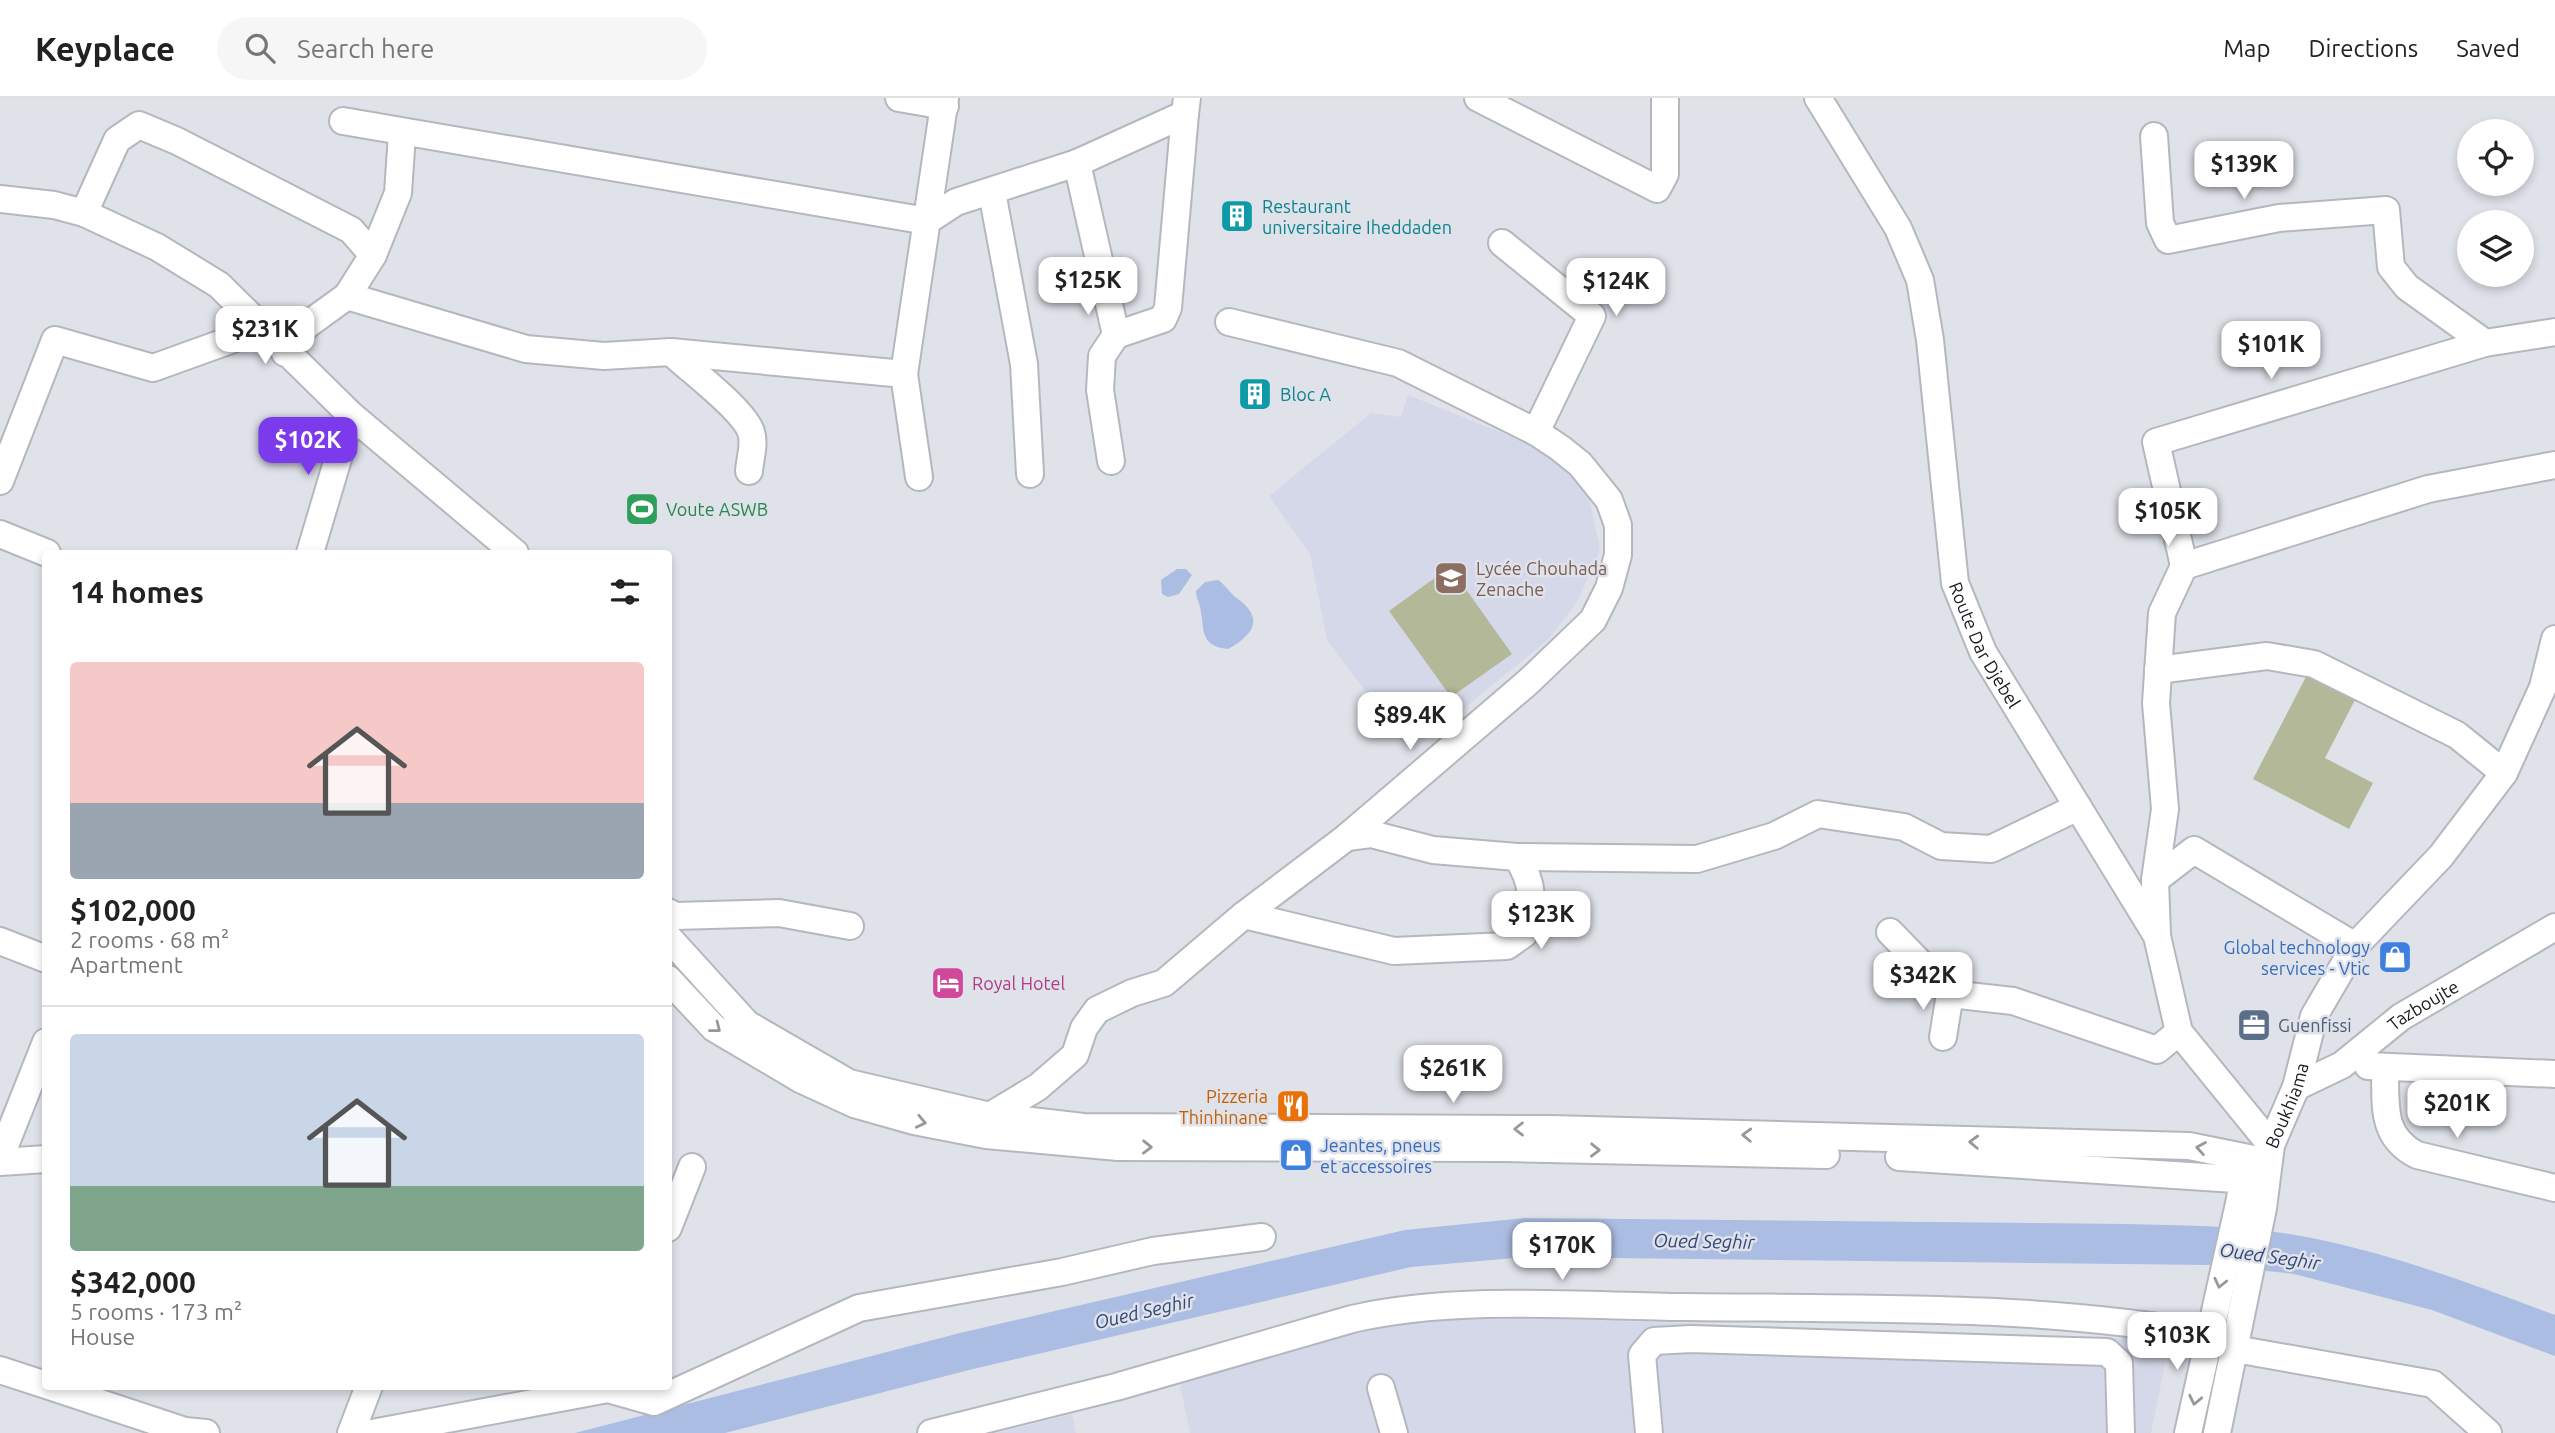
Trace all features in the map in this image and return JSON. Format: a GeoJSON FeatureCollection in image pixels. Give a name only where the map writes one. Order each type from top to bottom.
{"type":"FeatureCollection","features":[{"type":"Feature","properties":{"kind":"street"},"geometry":{"type":"LineString","coordinates":[[899,98],[945,102],[904,374],[919,477]]}},
{"type":"Feature","properties":{"kind":"street"},"geometry":{"type":"LineString","coordinates":[[1478,98],[1657,189],[1665,174],[1665,98]]}},
{"type":"Feature","properties":{"kind":"street","name":"Route Dar Djebel"},"geometry":{"type":"LineString","coordinates":[[1818,98],[1898,228],[1920,281],[1930,340],[1955,583],[1983,652],[2157,936],[2179,1032],[2256,1176]]}},
{"type":"Feature","properties":{"kind":"street"},"geometry":{"type":"LineString","coordinates":[[343,121],[402,134],[927,221],[956,202],[1077,163],[1186,106]]}},
{"type":"Feature","properties":{"kind":"street"},"geometry":{"type":"LineString","coordinates":[[1111,461],[1100,390],[1102,356],[1116,335],[1163,319],[1168,308],[1186,106]]}},
{"type":"Feature","properties":{"kind":"street"},"geometry":{"type":"LineString","coordinates":[[84,213],[117,139],[138,125],[177,141],[351,230],[373,255]]}},
{"type":"Feature","properties":{"kind":"street"},"geometry":{"type":"LineString","coordinates":[[285,354],[307,325],[347,296],[373,255],[398,193],[402,134]]}},
{"type":"Feature","properties":{"kind":"street"},"geometry":{"type":"LineString","coordinates":[[2154,136],[2160,223],[2168,240],[2279,218],[2386,210],[2391,267],[2407,287],[2485,343]]}},
{"type":"Feature","properties":{"kind":"street"},"geometry":{"type":"LineString","coordinates":[[1077,163],[1116,335]]}},
{"type":"Feature","properties":{"kind":"street"},"geometry":{"type":"LineString","coordinates":[[992,192],[1024,364],[1030,474]]}},
{"type":"Feature","properties":{"kind":"street"},"geometry":{"type":"LineString","coordinates":[[0,199],[54,205],[84,213],[157,247],[219,285],[285,354],[351,415],[511,550]]}},
{"type":"Feature","properties":{"kind":"street"},"geometry":{"type":"LineString","coordinates":[[1503,243],[1592,316],[1536,432]]}},
{"type":"Feature","properties":{"kind":"street"},"geometry":{"type":"LineString","coordinates":[[347,296],[526,349],[604,356],[671,352],[904,374]]}},
{"type":"Feature","properties":{"kind":"street"},"geometry":{"type":"LineString","coordinates":[[990,1116],[1038,1087],[1075,1055],[1084,1028],[1097,1010],[1132,993],[1164,983],[1244,915],[1347,837],[1527,683],[1593,620],[1609,588],[1618,555],[1618,525],[1609,500],[1580,464],[1536,432],[1398,363],[1229,322]]}},
{"type":"Feature","properties":{"kind":"street"},"geometry":{"type":"LineString","coordinates":[[0,481],[6,445],[55,340],[153,368],[261,329]]}},
{"type":"Feature","properties":{"kind":"street"},"geometry":{"type":"LineString","coordinates":[[2157,936],[2155,880],[2165,810],[2156,703],[2162,614],[2184,566],[2156,442],[2485,343],[2555,332]]}},
{"type":"Feature","properties":{"kind":"street"},"geometry":{"type":"LineString","coordinates":[[671,352],[705,385],[741,412],[752,434],[749,471]]}},
{"type":"Feature","properties":{"kind":"street"},"geometry":{"type":"LineString","coordinates":[[311,550],[351,415]]}},
{"type":"Feature","properties":{"kind":"street"},"geometry":{"type":"LineString","coordinates":[[2184,566],[2428,489],[2555,466]]}},
{"type":"Feature","properties":{"kind":"street"},"geometry":{"type":"LineString","coordinates":[[0,534],[42,551]]}},
{"type":"Feature","properties":{"kind":"street","name":"Boukhiama"},"geometry":{"type":"LineString","coordinates":[[2188,1433],[2210,1327],[2256,1176],[2296,1087],[2314,1016],[2355,946],[2441,856],[2504,773],[2543,687],[2555,639]]}},
{"type":"Feature","properties":{"kind":"street"},"geometry":{"type":"LineString","coordinates":[[2158,670],[2267,656],[2314,664],[2457,735],[2504,773]]}},
{"type":"Feature","properties":{"kind":"street"},"geometry":{"type":"LineString","coordinates":[[1347,837],[1371,834],[1433,850],[1517,857],[1697,859],[1774,836],[1818,814],[1904,827],[1941,846],[1991,849],[2078,807]]}},
{"type":"Feature","properties":{"kind":"street"},"geometry":{"type":"LineString","coordinates":[[2155,880],[2194,850],[2355,946]]}},
{"type":"Feature","properties":{"kind":"street"},"geometry":{"type":"LineString","coordinates":[[1244,915],[1394,950],[1507,946],[1524,934],[1531,900],[1529,877],[1517,857]]}},
{"type":"Feature","properties":{"kind":"street"},"geometry":{"type":"LineString","coordinates":[[672,914],[779,913],[850,926]]}},
{"type":"Feature","properties":{"kind":"street","name":"Tazboujte"},"geometry":{"type":"LineString","coordinates":[[2296,1087],[2342,1065],[2401,1017],[2555,927]]}},
{"type":"Feature","properties":{"kind":"street"},"geometry":{"type":"LineString","coordinates":[[1890,932],[1950,994],[2013,1001],[2157,1050],[2179,1032]]}},
{"type":"Feature","properties":{"kind":"street"},"geometry":{"type":"LineString","coordinates":[[0,941],[42,957]]}},
{"type":"Feature","properties":{"kind":"street"},"geometry":{"type":"LineString","coordinates":[[672,941],[747,1024],[849,1083],[990,1116],[1083,1127],[1549,1129],[2189,1146],[2256,1176]]}},
{"type":"Feature","properties":{"kind":"street"},"geometry":{"type":"LineString","coordinates":[[672,983],[714,1028],[802,1080],[854,1104],[914,1121],[986,1135],[1118,1147],[1455,1156],[1896,1157],[2256,1176]]}},
{"type":"Feature","properties":{"kind":"street"},"geometry":{"type":"LineString","coordinates":[[1943,1037],[1950,994]]}},
{"type":"Feature","properties":{"kind":"street"},"geometry":{"type":"LineString","coordinates":[[42,1052],[0,1160],[42,1159]]}},
{"type":"Feature","properties":{"kind":"street"},"geometry":{"type":"LineString","coordinates":[[2342,1065],[2555,1074]]}},
{"type":"Feature","properties":{"kind":"street"},"geometry":{"type":"LineString","coordinates":[[2385,1067],[2387,1125],[2402,1148],[2417,1156],[2555,1188]]}},
{"type":"Feature","properties":{"kind":"street"},"geometry":{"type":"LineString","coordinates":[[672,1218],[692,1167]]}},
{"type":"Feature","properties":{"kind":"street","name":"Boukhiama"},"geometry":{"type":"LineString","coordinates":[[2217,1433],[2240,1322],[2256,1176]]}},
{"type":"Feature","properties":{"kind":"street"},"geometry":{"type":"LineString","coordinates":[[615,1390],[654,1402],[859,1308],[1062,1272],[1153,1251],[1262,1237]]}},
{"type":"Feature","properties":{"kind":"street"},"geometry":{"type":"LineString","coordinates":[[931,1433],[1116,1387],[1352,1319],[1379,1313],[1457,1306],[1916,1310],[2210,1327]]}},
{"type":"Feature","properties":{"kind":"street"},"geometry":{"type":"LineString","coordinates":[[1649,1433],[1642,1356],[1654,1341],[1691,1339],[2107,1352],[2119,1363],[2120,1433]]}},
{"type":"Feature","properties":{"kind":"street"},"geometry":{"type":"LineString","coordinates":[[2235,1349],[2433,1384],[2488,1433]]}},
{"type":"Feature","properties":{"kind":"street"},"geometry":{"type":"LineString","coordinates":[[0,1370],[42,1383]]}},
{"type":"Feature","properties":{"kind":"street"},"geometry":{"type":"LineString","coordinates":[[1381,1388],[1394,1433]]}},
{"type":"Feature","properties":{"kind":"street"},"geometry":{"type":"LineString","coordinates":[[62,1390],[185,1431],[206,1433]]}},
{"type":"Feature","properties":{"kind":"street"},"geometry":{"type":"LineString","coordinates":[[351,1433],[367,1390]]}},
{"type":"Feature","properties":{"kind":"street"},"geometry":{"type":"LineString","coordinates":[[372,1433],[598,1390]]}},
{"type":"Feature","properties":{"kind":"shaded area","name":"Lycée Chouhada Zenache"},"geometry":{"type":"Polygon","coordinates":[[[1408,395],[1537,447],[1588,491],[1600,550],[1577,602],[1549,639],[1411,752],[1327,640],[1310,554],[1269,496],[1371,413],[1401,417],[1408,395]]]}},
{"type":"Feature","properties":{"kind":"shaded area"},"geometry":{"type":"Polygon","coordinates":[[[1561,1319],[2170,1340],[2151,1433],[1190,1433],[1180,1385],[1372,1320],[1561,1319]]]}},
{"type":"Feature","properties":{"kind":"shaded area"},"geometry":{"type":"Polygon","coordinates":[[[1072,1414],[1076,1433],[996,1433],[1072,1414]]]}},
{"type":"Feature","properties":{"kind":"green space"},"geometry":{"type":"Polygon","coordinates":[[[1450,567],[1512,654],[1451,697],[1389,611],[1450,567]]]}},
{"type":"Feature","properties":{"kind":"green space"},"geometry":{"type":"Polygon","coordinates":[[[2309,671],[2357,696],[2325,758],[2373,783],[2349,829],[2253,779],[2309,671]]]}},
{"type":"Feature","properties":{"kind":"water"},"geometry":{"type":"Polygon","coordinates":[[[1177,569],[1186,569],[1192,575],[1179,594],[1168,597],[1162,594],[1161,580],[1177,569]]]}},
{"type":"Feature","properties":{"kind":"water"},"geometry":{"type":"Polygon","coordinates":[[[1218,580],[1246,606],[1253,620],[1244,638],[1228,649],[1218,647],[1207,640],[1196,593],[1205,582],[1218,580]]]}},
{"type":"Feature","properties":{"kind":"water","name":"Oued Seghir"},"geometry":{"type":"Polygon","coordinates":[[[1525,1218],[2126,1224],[2279,1232],[2398,1260],[2555,1315],[2555,1356],[2432,1310],[2294,1274],[2212,1265],[1527,1257],[1411,1267],[969,1370],[725,1433],[575,1433],[960,1333],[1405,1230],[1525,1218]]]}},
{"type":"Feature","properties":{"kind":"place","name":"Restaurant universitaire Iheddaden"},"geometry":{"type":"Point","coordinates":[1237,216]}},
{"type":"Feature","properties":{"kind":"place","name":"Bloc A"},"geometry":{"type":"Point","coordinates":[1255,394]}},
{"type":"Feature","properties":{"kind":"place","name":"Voute ASWB"},"geometry":{"type":"Point","coordinates":[642,509]}},
{"type":"Feature","properties":{"kind":"place","name":"Lycée Chouhada Zenache"},"geometry":{"type":"Point","coordinates":[1451,578]}},
{"type":"Feature","properties":{"kind":"place","name":"Global technology services - Vtic"},"geometry":{"type":"Point","coordinates":[2395,957]}},
{"type":"Feature","properties":{"kind":"place","name":"Royal Hotel"},"geometry":{"type":"Point","coordinates":[948,983]}},
{"type":"Feature","properties":{"kind":"place","name":"Guenfissi"},"geometry":{"type":"Point","coordinates":[2254,1025]}},
{"type":"Feature","properties":{"kind":"place","name":"Pizzeria Thinhinane"},"geometry":{"type":"Point","coordinates":[1293,1106]}},
{"type":"Feature","properties":{"kind":"place","name":"Jeantes, pneus et accessoires"},"geometry":{"type":"Point","coordinates":[1296,1155]}}]}
